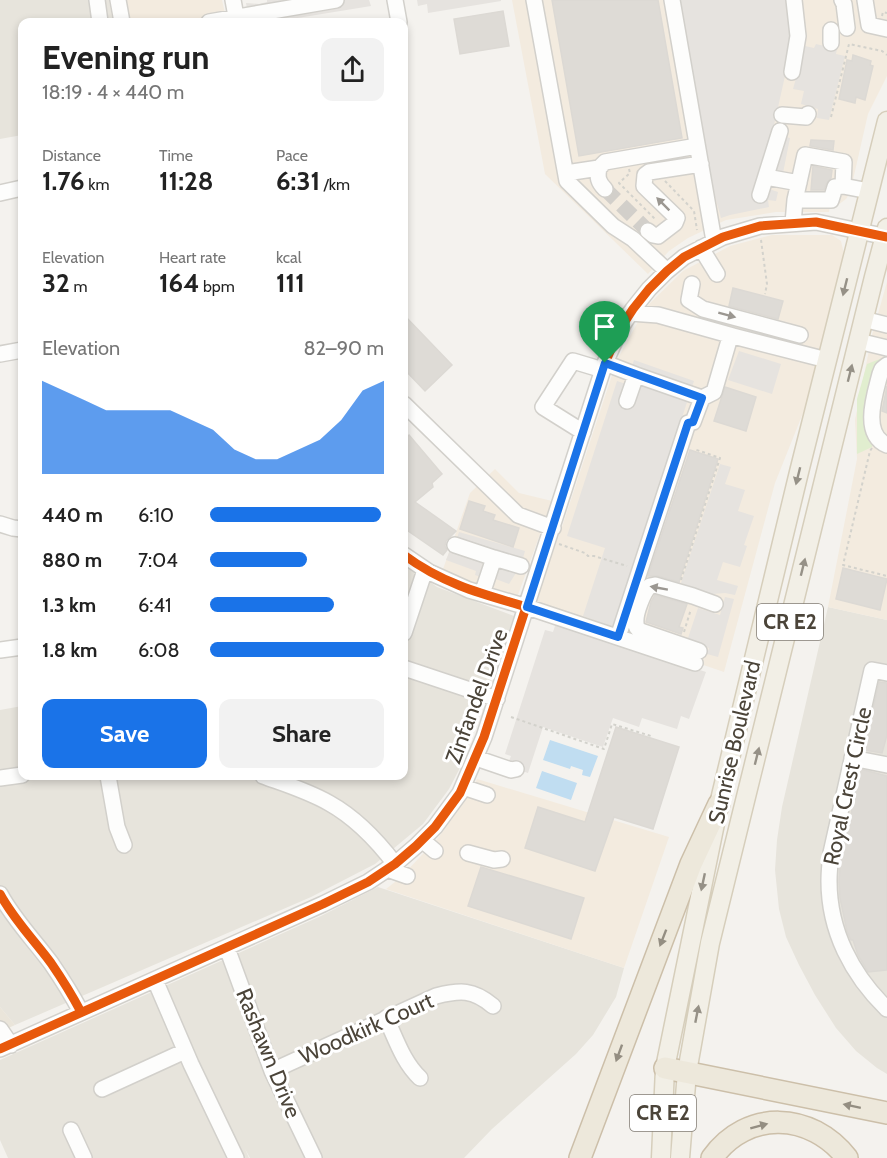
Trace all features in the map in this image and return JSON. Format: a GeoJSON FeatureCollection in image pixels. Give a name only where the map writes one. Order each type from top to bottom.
{"type":"FeatureCollection","features":[{"type":"Feature","properties":{"kind":"highway"},"geometry":{"type":"LineString","coordinates":[[580,1158],[691,864],[719,804]]}},
{"type":"Feature","properties":{"kind":"highway"},"geometry":{"type":"LineString","coordinates":[[665,1068],[887,1113]]}},
{"type":"Feature","properties":{"kind":"highway"},"geometry":{"type":"LineString","coordinates":[[712,1158],[719,1149],[741,1131],[777,1122],[799,1125],[819,1132],[847,1158]]}},
{"type":"Feature","properties":{"kind":"main road","name":"Sunrise Boulevard"},"geometry":{"type":"LineString","coordinates":[[661,1158],[665,1068],[719,804],[826,360],[887,121]]}},
{"type":"Feature","properties":{"kind":"main road","name":"Sunrise Boulevard"},"geometry":{"type":"LineString","coordinates":[[680,1158],[687,1072],[710,943],[858,341],[880,279],[886,234]]}},
{"type":"Feature","properties":{"kind":"street"},"geometry":{"type":"LineString","coordinates":[[97,0],[99,18]]}},
{"type":"Feature","properties":{"kind":"street"},"geometry":{"type":"LineString","coordinates":[[118,0],[121,18]]}},
{"type":"Feature","properties":{"kind":"street"},"geometry":{"type":"LineString","coordinates":[[233,0],[236,18]]}},
{"type":"Feature","properties":{"kind":"street"},"geometry":{"type":"LineString","coordinates":[[244,18],[274,6],[336,0]]}},
{"type":"Feature","properties":{"kind":"street"},"geometry":{"type":"LineString","coordinates":[[395,0],[398,18]]}},
{"type":"Feature","properties":{"kind":"street"},"geometry":{"type":"LineString","coordinates":[[534,0],[567,181],[613,226],[633,239],[667,271]]}},
{"type":"Feature","properties":{"kind":"street"},"geometry":{"type":"LineString","coordinates":[[672,0],[700,164],[707,245],[717,274]]}},
{"type":"Feature","properties":{"kind":"street"},"geometry":{"type":"LineString","coordinates":[[792,72],[798,36],[794,0]]}},
{"type":"Feature","properties":{"kind":"street"},"geometry":{"type":"LineString","coordinates":[[842,0],[847,28]]}},
{"type":"Feature","properties":{"kind":"street"},"geometry":{"type":"LineString","coordinates":[[865,0],[869,25],[887,29]]}},
{"type":"Feature","properties":{"kind":"street"},"geometry":{"type":"LineString","coordinates":[[760,195],[781,123],[806,117],[808,114]]}},
{"type":"Feature","properties":{"kind":"street"},"geometry":{"type":"LineString","coordinates":[[566,173],[598,168],[605,162],[697,146]]}},
{"type":"Feature","properties":{"kind":"street"},"geometry":{"type":"LineString","coordinates":[[793,223],[795,200],[805,155],[844,162],[843,186]]}},
{"type":"Feature","properties":{"kind":"street"},"geometry":{"type":"LineString","coordinates":[[654,227],[653,235],[658,236],[675,223],[677,218],[644,186],[645,175],[648,172],[700,164]]}},
{"type":"Feature","properties":{"kind":"street"},"geometry":{"type":"LineString","coordinates":[[598,168],[597,176],[605,189]]}},
{"type":"Feature","properties":{"kind":"street"},"geometry":{"type":"LineString","coordinates":[[766,177],[799,183]]}},
{"type":"Feature","properties":{"kind":"street"},"geometry":{"type":"LineString","coordinates":[[795,200],[831,200],[835,187],[843,186],[869,191]]}},
{"type":"Feature","properties":{"kind":"street"},"geometry":{"type":"LineString","coordinates":[[0,193],[18,189]]}},
{"type":"Feature","properties":{"kind":"street","name":"Zinfandel Drive"},"geometry":{"type":"LineString","coordinates":[[5,1047],[368,882],[422,840],[460,793],[476,758],[604,367],[620,329],[630,313],[667,271],[684,257],[723,237],[760,226],[816,222],[886,234]]}},
{"type":"Feature","properties":{"kind":"street"},"geometry":{"type":"LineString","coordinates":[[692,284],[688,300],[703,309],[800,335]]}},
{"type":"Feature","properties":{"kind":"street"},"geometry":{"type":"LineString","coordinates":[[630,313],[658,315],[826,360]]}},
{"type":"Feature","properties":{"kind":"street"},"geometry":{"type":"LineString","coordinates":[[864,319],[887,325]]}},
{"type":"Feature","properties":{"kind":"street"},"geometry":{"type":"LineString","coordinates":[[618,637],[688,423],[693,422],[702,398],[714,392],[730,338],[733,336]]}},
{"type":"Feature","properties":{"kind":"street"},"geometry":{"type":"LineString","coordinates":[[858,341],[887,348]]}},
{"type":"Feature","properties":{"kind":"street"},"geometry":{"type":"LineString","coordinates":[[0,354],[18,351]]}},
{"type":"Feature","properties":{"kind":"street"},"geometry":{"type":"LineString","coordinates":[[583,432],[543,407],[573,361],[636,375],[702,398]]}},
{"type":"Feature","properties":{"kind":"street"},"geometry":{"type":"LineString","coordinates":[[883,443],[873,431],[872,408],[880,374],[887,365]]}},
{"type":"Feature","properties":{"kind":"street"},"geometry":{"type":"LineString","coordinates":[[627,402],[636,375]]}},
{"type":"Feature","properties":{"kind":"street"},"geometry":{"type":"LineString","coordinates":[[408,408],[518,515],[553,528]]}},
{"type":"Feature","properties":{"kind":"street"},"geometry":{"type":"LineString","coordinates":[[0,525],[18,529]]}},
{"type":"Feature","properties":{"kind":"street"},"geometry":{"type":"LineString","coordinates":[[455,545],[520,566]]}},
{"type":"Feature","properties":{"kind":"street"},"geometry":{"type":"LineString","coordinates":[[408,558],[425,570],[453,584],[482,594],[618,637],[697,657],[681,644],[641,631],[636,627],[635,622],[645,591],[655,585],[715,604]]}},
{"type":"Feature","properties":{"kind":"street"},"geometry":{"type":"LineString","coordinates":[[482,594],[494,558]]}},
{"type":"Feature","properties":{"kind":"street"},"geometry":{"type":"LineString","coordinates":[[408,621],[425,570]]}},
{"type":"Feature","properties":{"kind":"street"},"geometry":{"type":"LineString","coordinates":[[0,650],[18,648]]}},
{"type":"Feature","properties":{"kind":"street"},"geometry":{"type":"LineString","coordinates":[[408,669],[497,699]]}},
{"type":"Feature","properties":{"kind":"street","name":"Royal Crest Circle"},"geometry":{"type":"LineString","coordinates":[[887,673],[872,670],[831,853],[829,880],[830,901],[842,945],[854,970],[874,997],[887,1009]]}},
{"type":"Feature","properties":{"kind":"street"},"geometry":{"type":"LineString","coordinates":[[476,758],[511,770],[516,769]]}},
{"type":"Feature","properties":{"kind":"street"},"geometry":{"type":"LineString","coordinates":[[852,758],[887,765]]}},
{"type":"Feature","properties":{"kind":"street"},"geometry":{"type":"LineString","coordinates":[[0,778],[18,776]]}},
{"type":"Feature","properties":{"kind":"street"},"geometry":{"type":"LineString","coordinates":[[109,780],[117,827],[124,845]]}},
{"type":"Feature","properties":{"kind":"street"},"geometry":{"type":"LineString","coordinates":[[262,780],[312,794],[346,814],[376,840],[391,866],[407,876]]}},
{"type":"Feature","properties":{"kind":"street"},"geometry":{"type":"LineString","coordinates":[[463,787],[487,795]]}},
{"type":"Feature","properties":{"kind":"street"},"geometry":{"type":"LineString","coordinates":[[422,840],[435,851]]}},
{"type":"Feature","properties":{"kind":"street"},"geometry":{"type":"LineString","coordinates":[[468,853],[494,860],[502,859]]}},
{"type":"Feature","properties":{"kind":"street"},"geometry":{"type":"LineString","coordinates":[[0,894],[13,916],[50,962],[81,1012]]}},
{"type":"Feature","properties":{"kind":"street","name":"Rashawn Drive"},"geometry":{"type":"LineString","coordinates":[[227,948],[272,1071],[314,1158]]}},
{"type":"Feature","properties":{"kind":"street"},"geometry":{"type":"LineString","coordinates":[[154,980],[236,1158]]}},
{"type":"Feature","properties":{"kind":"street","name":"Woodkirk Court"},"geometry":{"type":"LineString","coordinates":[[272,1071],[436,996],[465,991],[483,998],[493,1006]]}},
{"type":"Feature","properties":{"kind":"street"},"geometry":{"type":"LineString","coordinates":[[386,1018],[406,1060],[420,1078]]}},
{"type":"Feature","properties":{"kind":"street"},"geometry":{"type":"LineString","coordinates":[[0,1029],[5,1047]]}},
{"type":"Feature","properties":{"kind":"street"},"geometry":{"type":"LineString","coordinates":[[102,1089],[185,1051]]}},
{"type":"Feature","properties":{"kind":"street"},"geometry":{"type":"LineString","coordinates":[[71,1130],[84,1158]]}},
{"type":"Feature","properties":{"kind":"path"},"geometry":{"type":"LineString","coordinates":[[831,117],[849,44],[882,51],[887,55]]}},
{"type":"Feature","properties":{"kind":"path"},"geometry":{"type":"LineString","coordinates":[[629,167],[630,173],[619,183],[654,227]]}},
{"type":"Feature","properties":{"kind":"path"},"geometry":{"type":"LineString","coordinates":[[671,169],[672,174],[665,182],[694,211],[697,230]]}},
{"type":"Feature","properties":{"kind":"path"},"geometry":{"type":"LineString","coordinates":[[761,240],[767,284],[765,294]]}},
{"type":"Feature","properties":{"kind":"path"},"geometry":{"type":"LineString","coordinates":[[883,443],[870,451],[843,565],[887,576]]}},
{"type":"Feature","properties":{"kind":"path"},"geometry":{"type":"LineString","coordinates":[[681,644],[693,602],[686,599],[686,591],[678,589],[720,458],[687,447]]}},
{"type":"Feature","properties":{"kind":"path"},"geometry":{"type":"LineString","coordinates":[[559,544],[588,556],[631,567],[643,559]]}},
{"type":"Feature","properties":{"kind":"path"},"geometry":{"type":"LineString","coordinates":[[511,717],[604,749],[612,723],[651,736],[651,738]]}},
{"type":"Feature","properties":{"kind":"shaded area"},"geometry":{"type":"Polygon","coordinates":[[[0,0],[109,0],[112,18],[18,18],[18,136],[0,139],[0,0]]]}},
{"type":"Feature","properties":{"kind":"shaded area"},"geometry":{"type":"Polygon","coordinates":[[[109,0],[222,0],[226,18],[112,18],[109,0]]]}},
{"type":"Feature","properties":{"kind":"shaded area"},"geometry":{"type":"Polygon","coordinates":[[[267,0],[369,0],[371,6],[298,18],[261,18],[261,16],[249,18],[246,3],[267,2],[267,0]]]}},
{"type":"Feature","properties":{"kind":"shaded area"},"geometry":{"type":"Polygon","coordinates":[[[417,0],[501,1],[428,13],[427,4],[418,6],[417,0]]]}},
{"type":"Feature","properties":{"kind":"shaded area"},"geometry":{"type":"Polygon","coordinates":[[[512,0],[887,0],[887,76],[868,114],[850,193],[838,205],[830,206],[829,212],[776,212],[726,220],[688,238],[669,251],[648,274],[545,174],[512,0]]]}},
{"type":"Feature","properties":{"kind":"shaded area"},"geometry":{"type":"Polygon","coordinates":[[[679,0],[786,0],[792,34],[772,134],[790,138],[783,173],[774,171],[769,189],[778,192],[776,201],[768,200],[769,207],[721,218],[712,186],[679,0]]]}},
{"type":"Feature","properties":{"kind":"shaded area"},"geometry":{"type":"Polygon","coordinates":[[[816,44],[837,49],[836,54],[845,56],[829,120],[817,118],[818,109],[801,104],[804,91],[793,89],[805,46],[814,48],[816,44]]]}},
{"type":"Feature","properties":{"kind":"shaded area"},"geometry":{"type":"Polygon","coordinates":[[[772,235],[832,235],[841,241],[844,254],[805,408],[775,483],[724,672],[533,607],[617,360],[646,307],[683,271],[730,246],[772,235]]]}},
{"type":"Feature","properties":{"kind":"shaded area"},"geometry":{"type":"Polygon","coordinates":[[[887,282],[887,620],[828,607],[857,459],[855,420],[872,335],[887,282]]]}},
{"type":"Feature","properties":{"kind":"shaded area"},"geometry":{"type":"Polygon","coordinates":[[[739,351],[781,364],[772,394],[728,380],[739,351]]]}},
{"type":"Feature","properties":{"kind":"shaded area"},"geometry":{"type":"Polygon","coordinates":[[[634,360],[694,381],[613,627],[583,616],[605,548],[567,536],[617,381],[626,384],[634,360]]]}},
{"type":"Feature","properties":{"kind":"shaded area"},"geometry":{"type":"Polygon","coordinates":[[[720,464],[731,467],[725,484],[745,490],[738,511],[754,516],[744,545],[747,546],[740,567],[723,562],[717,580],[738,586],[735,595],[712,594],[681,583],[720,464]]]}},
{"type":"Feature","properties":{"kind":"shaded area"},"geometry":{"type":"Polygon","coordinates":[[[495,469],[519,493],[552,501],[518,595],[501,592],[442,572],[470,493],[495,469]]]}},
{"type":"Feature","properties":{"kind":"shaded area"},"geometry":{"type":"Polygon","coordinates":[[[459,532],[525,551],[521,565],[509,584],[475,575],[476,571],[446,560],[459,532]]]}},
{"type":"Feature","properties":{"kind":"shaded area"},"geometry":{"type":"Polygon","coordinates":[[[408,566],[437,587],[514,616],[462,764],[449,789],[423,824],[375,864],[311,897],[15,1025],[0,1007],[0,710],[18,707],[18,780],[408,780],[408,566]]]}},
{"type":"Feature","properties":{"kind":"shaded area"},"geometry":{"type":"Polygon","coordinates":[[[725,597],[734,599],[718,657],[707,654],[709,648],[687,641],[698,608],[720,615],[725,597]]]}},
{"type":"Feature","properties":{"kind":"shaded area"},"geometry":{"type":"Polygon","coordinates":[[[828,607],[887,620],[887,1074],[856,1051],[836,1028],[799,965],[786,937],[779,909],[775,870],[782,807],[828,607]]]}},
{"type":"Feature","properties":{"kind":"shaded area"},"geometry":{"type":"Polygon","coordinates":[[[556,623],[706,672],[689,719],[681,716],[677,729],[642,718],[639,727],[613,718],[603,747],[543,727],[528,773],[507,766],[511,756],[505,754],[545,630],[553,632],[556,623]]]}},
{"type":"Feature","properties":{"kind":"shaded area"},"geometry":{"type":"Polygon","coordinates":[[[477,779],[669,837],[624,968],[386,889],[400,878],[438,838],[468,797],[477,779]]]}},
{"type":"Feature","properties":{"kind":"shaded area"},"geometry":{"type":"Polygon","coordinates":[[[378,887],[624,968],[616,997],[593,1035],[576,1054],[492,1129],[464,1158],[250,1158],[245,1149],[249,1158],[8,1158],[0,1140],[0,1060],[321,916],[378,887]]]}},
{"type":"Feature","properties":{"kind":"shaded area"},"geometry":{"type":"Polygon","coordinates":[[[0,1007],[15,1025],[0,1032],[0,1007]]]}},
{"type":"Feature","properties":{"kind":"green space"},"geometry":{"type":"Polygon","coordinates":[[[885,357],[887,360],[872,447],[857,454],[857,399],[867,364],[885,357]]]}},
{"type":"Feature","properties":{"kind":"water"},"geometry":{"type":"Polygon","coordinates":[[[550,740],[598,756],[590,777],[582,775],[583,770],[571,766],[570,769],[543,760],[550,740]]]}},
{"type":"Feature","properties":{"kind":"water"},"geometry":{"type":"Polygon","coordinates":[[[542,771],[577,783],[571,800],[536,788],[542,771]]]}},
{"type":"Feature","properties":{"kind":"building"},"geometry":{"type":"Polygon","coordinates":[[[552,0],[658,0],[682,138],[579,156],[552,0]]]}},
{"type":"Feature","properties":{"kind":"building"},"geometry":{"type":"Polygon","coordinates":[[[503,11],[509,46],[460,54],[454,19],[503,11]]]}},
{"type":"Feature","properties":{"kind":"building"},"geometry":{"type":"Polygon","coordinates":[[[853,55],[871,61],[870,65],[873,66],[865,100],[856,97],[855,103],[839,99],[847,60],[852,61],[853,55]]]}},
{"type":"Feature","properties":{"kind":"building"},"geometry":{"type":"Polygon","coordinates":[[[811,140],[834,141],[833,150],[810,146],[811,140]]]}},
{"type":"Feature","properties":{"kind":"building"},"geometry":{"type":"Polygon","coordinates":[[[813,166],[832,170],[831,178],[824,190],[811,190],[813,166]]]}},
{"type":"Feature","properties":{"kind":"building"},"geometry":{"type":"Polygon","coordinates":[[[733,288],[783,301],[778,319],[729,306],[733,288]]]}},
{"type":"Feature","properties":{"kind":"building"},"geometry":{"type":"Polygon","coordinates":[[[408,319],[452,365],[425,391],[408,373],[408,319]]]}},
{"type":"Feature","properties":{"kind":"building"},"geometry":{"type":"Polygon","coordinates":[[[887,386],[887,413],[882,411],[887,386]]]}},
{"type":"Feature","properties":{"kind":"building"},"geometry":{"type":"Polygon","coordinates":[[[725,387],[756,397],[746,431],[714,421],[725,387]]]}},
{"type":"Feature","properties":{"kind":"building"},"geometry":{"type":"Polygon","coordinates":[[[408,436],[442,474],[432,483],[433,487],[415,502],[456,531],[446,541],[447,550],[443,555],[408,531],[408,436]]]}},
{"type":"Feature","properties":{"kind":"building"},"geometry":{"type":"Polygon","coordinates":[[[690,450],[718,459],[679,582],[658,576],[648,576],[690,450]]]}},
{"type":"Feature","properties":{"kind":"building"},"geometry":{"type":"Polygon","coordinates":[[[469,501],[485,506],[483,511],[495,515],[493,520],[519,528],[513,547],[460,529],[469,501]]]}},
{"type":"Feature","properties":{"kind":"building"},"geometry":{"type":"Polygon","coordinates":[[[843,568],[887,579],[880,610],[836,599],[843,568]]]}},
{"type":"Feature","properties":{"kind":"building"},"geometry":{"type":"Polygon","coordinates":[[[655,595],[687,604],[679,627],[683,628],[681,634],[646,622],[655,595]]]}},
{"type":"Feature","properties":{"kind":"building"},"geometry":{"type":"Polygon","coordinates":[[[879,682],[887,683],[887,735],[882,753],[864,750],[879,682]]]}},
{"type":"Feature","properties":{"kind":"building"},"geometry":{"type":"Polygon","coordinates":[[[616,727],[679,747],[653,829],[614,817],[595,871],[525,848],[538,807],[585,822],[616,727]]]}},
{"type":"Feature","properties":{"kind":"building"},"geometry":{"type":"Polygon","coordinates":[[[860,769],[887,776],[887,970],[868,972],[847,931],[839,881],[841,852],[847,825],[850,825],[860,769]]]}},
{"type":"Feature","properties":{"kind":"building"},"geometry":{"type":"Polygon","coordinates":[[[481,867],[584,898],[571,939],[468,906],[481,867]]]}},
{"type":"Feature","properties":{"kind":"tunnel"},"geometry":{"type":"LineString","coordinates":[[605,189],[648,231]]}},
{"type":"Feature","properties":{"kind":"cycle path"},"geometry":{"type":"LineString","coordinates":[[0,1049],[323,904],[368,882],[416,846],[435,827],[460,793],[484,737],[605,363],[620,329],[633,309],[649,289],[684,257],[723,237],[760,226],[816,222],[887,237]]}},
{"type":"Feature","properties":{"kind":"cycle path"},"geometry":{"type":"LineString","coordinates":[[408,558],[448,581],[527,607]]}},
{"type":"Feature","properties":{"kind":"cycle path"},"geometry":{"type":"LineString","coordinates":[[0,894],[51,963],[81,1012]]}},
{"type":"Feature","properties":{"kind":"route"},"geometry":{"type":"LineString","coordinates":[[605,363],[702,398],[693,422],[688,423],[618,637],[527,607],[605,363]]}}]}
